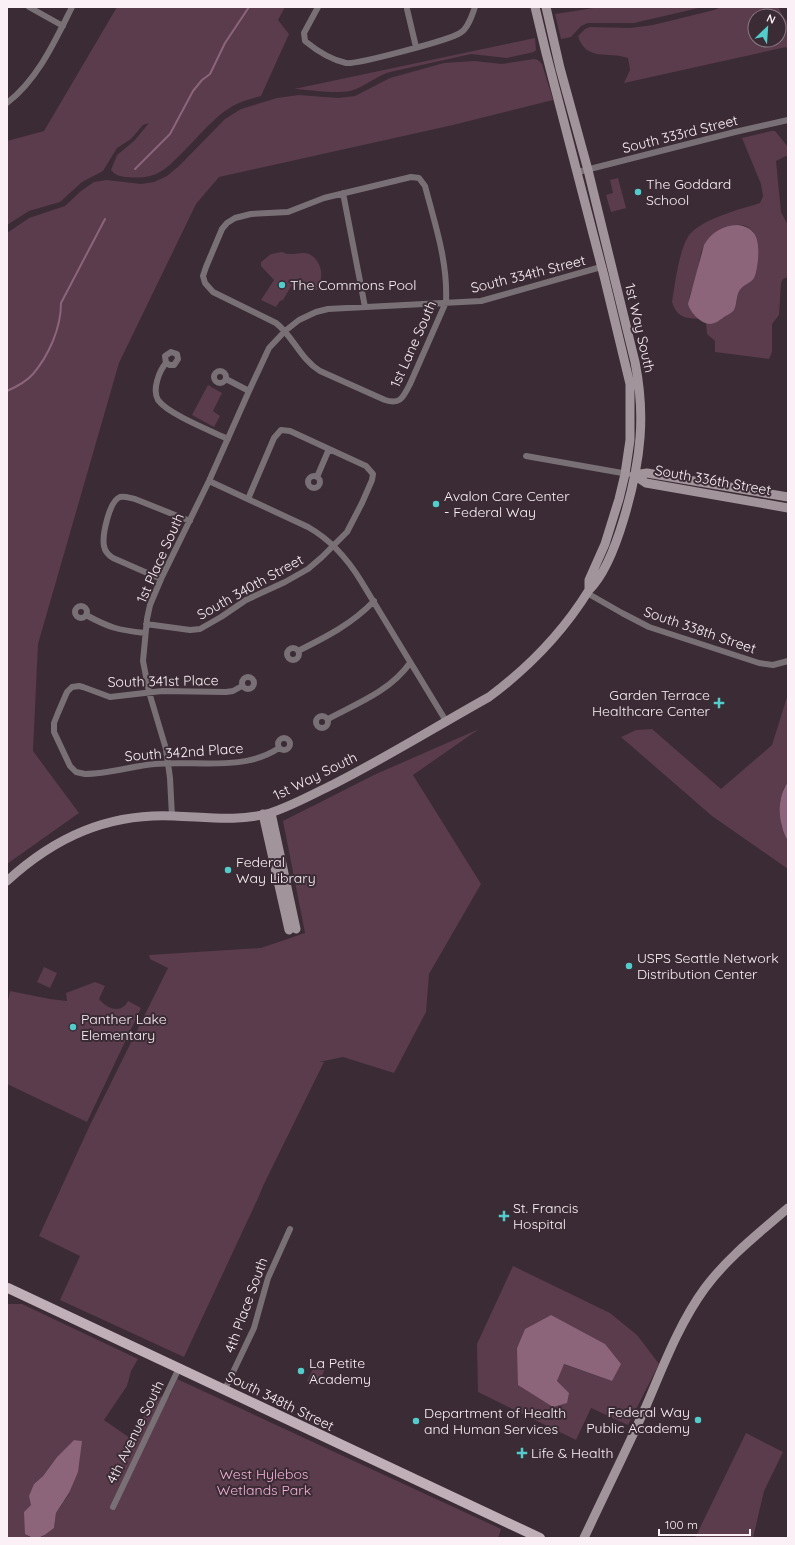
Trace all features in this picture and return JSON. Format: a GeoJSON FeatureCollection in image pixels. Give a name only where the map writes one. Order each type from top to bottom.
{"type":"FeatureCollection","features":[{"type":"Feature","properties":{"kind":"main road","name":"1st Way South"},"geometry":{"type":"LineString","coordinates":[[535,7],[626,364],[630,384],[629,474]]}},
{"type":"Feature","properties":{"kind":"main road","name":"1st Way South"},"geometry":{"type":"LineString","coordinates":[[7,881],[38,855],[62,840],[93,827],[128,819],[172,816],[236,818],[267,813],[310,796],[359,771],[489,697],[524,668],[547,646],[588,592],[589,580],[605,544],[640,439],[640,385],[588,170],[560,68],[546,7]]}},
{"type":"Feature","properties":{"kind":"main road","name":"South 336th Street"},"geometry":{"type":"LineString","coordinates":[[629,474],[647,473],[788,497]]}},
{"type":"Feature","properties":{"kind":"main road","name":"South 336th Street"},"geometry":{"type":"LineString","coordinates":[[629,474],[646,483],[788,508]]}},
{"type":"Feature","properties":{"kind":"main road"},"geometry":{"type":"LineString","coordinates":[[267,813],[292,929]]}},
{"type":"Feature","properties":{"kind":"main road"},"geometry":{"type":"LineString","coordinates":[[584,1538],[622,1458],[659,1374],[684,1322],[699,1297],[725,1264],[788,1208]]}},
{"type":"Feature","properties":{"kind":"main road","name":"South 348th Street"},"geometry":{"type":"LineString","coordinates":[[7,1286],[225,1389],[290,1422],[540,1538]]}},
{"type":"Feature","properties":{"kind":"street"},"geometry":{"type":"LineString","coordinates":[[29,7],[63,26]]}},
{"type":"Feature","properties":{"kind":"street"},"geometry":{"type":"LineString","coordinates":[[7,103],[27,85],[63,26],[72,7]]}},
{"type":"Feature","properties":{"kind":"street"},"geometry":{"type":"LineString","coordinates":[[318,7],[304,33],[305,41],[315,48],[345,63],[370,59],[446,39],[461,33],[476,7]]}},
{"type":"Feature","properties":{"kind":"street"},"geometry":{"type":"LineString","coordinates":[[407,9],[416,47]]}},
{"type":"Feature","properties":{"kind":"street","name":"South 333rd Street"},"geometry":{"type":"LineString","coordinates":[[578,172],[788,120]]}},
{"type":"Feature","properties":{"kind":"street","name":"1st Lane South"},"geometry":{"type":"LineString","coordinates":[[285,331],[308,361],[320,371],[385,400],[391,402],[398,401],[403,396],[410,384],[446,302],[444,262],[425,186],[420,178],[407,177],[344,193]]}},
{"type":"Feature","properties":{"kind":"street"},"geometry":{"type":"LineString","coordinates":[[285,331],[270,318],[213,292],[203,279],[206,267],[222,229],[230,220],[251,214],[288,212],[318,200],[344,193],[365,307]]}},
{"type":"Feature","properties":{"kind":"street","name":"South 334th Street"},"geometry":{"type":"LineString","coordinates":[[365,307],[481,301],[601,267]]}},
{"type":"Feature","properties":{"kind":"street","name":"1st Place South"},"geometry":{"type":"LineString","coordinates":[[172,816],[168,764],[163,737],[149,692],[143,661],[146,624],[150,605],[161,579],[209,481],[269,348],[298,320],[316,312],[338,307],[365,307]]}},
{"type":"Feature","properties":{"kind":"street"},"geometry":{"type":"LineString","coordinates":[[166,363],[163,366],[157,382],[156,391],[158,399],[172,411],[228,439]]}},
{"type":"Feature","properties":{"kind":"street"},"geometry":{"type":"LineString","coordinates":[[226,379],[249,390]]}},
{"type":"Feature","properties":{"kind":"street"},"geometry":{"type":"LineString","coordinates":[[248,498],[274,438],[281,430],[290,431],[329,449],[317,477]]}},
{"type":"Feature","properties":{"kind":"street","name":"South 340th Street"},"geometry":{"type":"LineString","coordinates":[[146,624],[190,630],[205,627],[246,600],[301,573],[314,564],[334,545],[347,532],[352,523],[372,480],[373,474],[366,466],[329,449]]}},
{"type":"Feature","properties":{"kind":"street","name":"South 336th Street"},"geometry":{"type":"LineString","coordinates":[[526,456],[629,474]]}},
{"type":"Feature","properties":{"kind":"street"},"geometry":{"type":"LineString","coordinates":[[209,481],[308,527],[334,545],[349,562],[374,601],[446,721]]}},
{"type":"Feature","properties":{"kind":"street"},"geometry":{"type":"LineString","coordinates":[[161,579],[112,558],[106,553],[104,538],[109,511],[114,501],[120,497],[135,499],[190,521]]}},
{"type":"Feature","properties":{"kind":"street","name":"South 338th Street"},"geometry":{"type":"LineString","coordinates":[[588,592],[633,619],[669,634],[758,663],[773,664],[788,661]]}},
{"type":"Feature","properties":{"kind":"street"},"geometry":{"type":"LineString","coordinates":[[298,651],[350,622],[374,601]]}},
{"type":"Feature","properties":{"kind":"street"},"geometry":{"type":"LineString","coordinates":[[86,615],[106,626],[145,633]]}},
{"type":"Feature","properties":{"kind":"street"},"geometry":{"type":"LineString","coordinates":[[328,719],[379,692],[400,677],[410,663]]}},
{"type":"Feature","properties":{"kind":"street","name":"South 341st Place"},"geometry":{"type":"LineString","coordinates":[[58,742],[54,732],[54,723],[67,692],[72,687],[83,687],[110,697],[149,692],[215,693],[233,691],[242,686]]}},
{"type":"Feature","properties":{"kind":"street","name":"South 342nd Place"},"geometry":{"type":"LineString","coordinates":[[58,742],[70,766],[81,774],[92,774],[155,764],[234,762],[257,758],[272,753],[279,748]]}},
{"type":"Feature","properties":{"kind":"street","name":"4th Place South"},"geometry":{"type":"LineString","coordinates":[[225,1389],[254,1328],[268,1278],[290,1229]]}},
{"type":"Feature","properties":{"kind":"street","name":"4th Avenue South"},"geometry":{"type":"LineString","coordinates":[[113,1507],[179,1368]]}},
{"type":"Feature","properties":{"kind":"green space"},"geometry":{"type":"Polygon","coordinates":[[[117,7],[285,7],[278,20],[289,34],[261,96],[238,103],[225,111],[166,168],[153,175],[137,178],[120,176],[111,170],[117,155],[134,141],[149,123],[143,125],[131,139],[117,148],[103,171],[82,182],[60,202],[29,211],[7,225],[7,141],[44,131],[117,7]]]}},
{"type":"Feature","properties":{"kind":"green space"},"geometry":{"type":"Polygon","coordinates":[[[600,7],[703,7],[634,23],[588,23],[581,26],[571,37],[561,39],[555,14],[600,7]]]}},
{"type":"Feature","properties":{"kind":"green space"},"geometry":{"type":"Polygon","coordinates":[[[721,7],[778,7],[747,8],[747,48],[782,48],[624,83],[630,70],[628,58],[592,53],[586,49],[578,36],[585,29],[590,27],[630,28],[653,25],[721,7]]]}},
{"type":"Feature","properties":{"kind":"green space"},"geometry":{"type":"Polygon","coordinates":[[[787,21],[788,22],[788,50],[787,48],[787,21]]]}},
{"type":"Feature","properties":{"kind":"green space"},"geometry":{"type":"Polygon","coordinates":[[[535,38],[536,50],[534,52],[507,58],[471,54],[390,72],[361,87],[344,92],[294,89],[535,38]]]}},
{"type":"Feature","properties":{"kind":"green space"},"geometry":{"type":"Polygon","coordinates":[[[534,59],[538,60],[542,64],[553,100],[453,125],[219,177],[196,204],[119,363],[38,644],[33,751],[79,813],[7,864],[7,233],[29,218],[65,206],[81,191],[94,182],[107,180],[141,184],[154,182],[167,176],[179,166],[225,119],[241,109],[277,98],[299,95],[338,98],[355,96],[390,78],[444,63],[474,61],[502,64],[534,59]]]}},
{"type":"Feature","properties":{"kind":"green space"},"geometry":{"type":"Polygon","coordinates":[[[775,131],[788,147],[788,155],[776,161],[781,212],[788,225],[788,277],[783,279],[781,283],[779,315],[772,324],[772,352],[769,359],[715,352],[715,341],[707,334],[706,323],[715,322],[734,309],[739,292],[743,286],[751,281],[756,273],[758,244],[755,234],[749,228],[742,225],[726,227],[718,231],[705,244],[689,300],[690,309],[699,319],[682,316],[676,311],[672,302],[680,257],[686,240],[690,234],[694,230],[715,218],[760,203],[763,196],[761,184],[742,138],[775,131]]]}},
{"type":"Feature","properties":{"kind":"green space"},"geometry":{"type":"Polygon","coordinates":[[[618,178],[626,208],[611,212],[606,195],[613,193],[610,180],[618,178]]]}},
{"type":"Feature","properties":{"kind":"green space"},"geometry":{"type":"Polygon","coordinates":[[[282,252],[312,255],[321,269],[321,280],[317,290],[307,291],[293,283],[283,300],[280,301],[276,307],[261,300],[274,280],[261,266],[261,262],[271,254],[282,252]]]}},
{"type":"Feature","properties":{"kind":"green space"},"geometry":{"type":"Polygon","coordinates":[[[208,385],[222,393],[213,411],[220,416],[214,427],[192,415],[208,385]]]}},
{"type":"Feature","properties":{"kind":"green space"},"geometry":{"type":"Polygon","coordinates":[[[788,694],[788,782],[784,788],[780,802],[781,825],[788,841],[788,869],[712,816],[621,737],[636,730],[652,729],[721,789],[772,745],[788,694]]]}},
{"type":"Feature","properties":{"kind":"green space"},"geometry":{"type":"Polygon","coordinates":[[[479,729],[413,775],[481,884],[429,974],[426,1012],[394,1073],[343,1057],[319,1062],[324,1062],[263,1186],[184,1357],[60,1300],[80,1256],[39,1236],[90,1125],[168,968],[150,959],[149,955],[261,948],[305,933],[283,821],[376,774],[479,729]]]}},
{"type":"Feature","properties":{"kind":"green space"},"geometry":{"type":"Polygon","coordinates":[[[44,967],[57,973],[50,988],[37,982],[44,967]]]}},
{"type":"Feature","properties":{"kind":"green space"},"geometry":{"type":"Polygon","coordinates":[[[95,982],[105,986],[99,999],[109,1007],[114,1009],[122,1008],[128,1001],[141,1008],[87,1122],[7,1084],[7,1006],[10,991],[67,1001],[66,993],[95,982]]]}},
{"type":"Feature","properties":{"kind":"green space"},"geometry":{"type":"Polygon","coordinates":[[[513,1266],[610,1313],[637,1335],[659,1364],[628,1425],[591,1408],[576,1440],[478,1392],[477,1344],[513,1266]],[[551,1315],[525,1329],[517,1348],[557,1381],[563,1364],[612,1381],[551,1315]]]}},
{"type":"Feature","properties":{"kind":"green space","name":"West Hylebos Wetlands Park"},"geometry":{"type":"Polygon","coordinates":[[[7,1304],[22,1304],[138,1359],[131,1371],[127,1386],[104,1420],[130,1438],[155,1401],[159,1397],[169,1397],[177,1379],[501,1529],[498,1538],[40,1538],[54,1528],[56,1513],[69,1494],[81,1441],[74,1440],[57,1457],[43,1476],[34,1484],[32,1505],[25,1534],[31,1538],[7,1538],[7,1304]]]}},
{"type":"Feature","properties":{"kind":"green space"},"geometry":{"type":"Polygon","coordinates":[[[316,1362],[326,1367],[317,1386],[307,1381],[316,1362]]]}},
{"type":"Feature","properties":{"kind":"green space"},"geometry":{"type":"Polygon","coordinates":[[[746,1433],[783,1452],[764,1491],[753,1538],[695,1538],[746,1433]]]}},
{"type":"Feature","properties":{"kind":"shaded area"},"geometry":{"type":"Polygon","coordinates":[[[738,225],[750,229],[754,233],[758,242],[756,274],[753,280],[743,286],[740,290],[735,308],[731,313],[716,323],[710,324],[703,322],[696,317],[688,304],[704,245],[710,236],[718,230],[728,226],[738,225]]]}},
{"type":"Feature","properties":{"kind":"shaded area"},"geometry":{"type":"Polygon","coordinates":[[[788,782],[788,841],[780,819],[780,804],[784,789],[788,782]]]}},
{"type":"Feature","properties":{"kind":"shaded area"},"geometry":{"type":"Polygon","coordinates":[[[551,1315],[605,1344],[621,1364],[612,1381],[564,1364],[557,1381],[569,1393],[567,1403],[553,1407],[518,1385],[517,1348],[525,1329],[551,1315]]]}},
{"type":"Feature","properties":{"kind":"shaded area"},"geometry":{"type":"Polygon","coordinates":[[[74,1440],[82,1441],[78,1472],[69,1493],[56,1513],[54,1528],[40,1537],[33,1538],[25,1534],[24,1512],[31,1505],[29,1496],[34,1484],[43,1476],[57,1457],[74,1440]]]}},
{"type":"Feature","properties":{"kind":"waterway"},"geometry":{"type":"LineString","coordinates":[[135,169],[170,134],[193,91],[202,80],[210,74],[225,43],[249,7]]}},
{"type":"Feature","properties":{"kind":"waterway"},"geometry":{"type":"LineString","coordinates":[[7,391],[21,384],[30,377],[39,367],[49,350],[59,322],[61,303],[105,219]]}},
{"type":"Feature","properties":{"kind":"place","name":"The Goddard School"},"geometry":{"type":"Point","coordinates":[638,192]}},
{"type":"Feature","properties":{"kind":"place","name":"The Commons Pool"},"geometry":{"type":"Point","coordinates":[282,285]}},
{"type":"Feature","properties":{"kind":"place","name":"Avalon Care Center - Federal Way"},"geometry":{"type":"Point","coordinates":[436,504]}},
{"type":"Feature","properties":{"kind":"place","name":"Garden Terrace Healthcare Center"},"geometry":{"type":"Point","coordinates":[719,703]}},
{"type":"Feature","properties":{"kind":"place","name":"Federal Way Library"},"geometry":{"type":"Point","coordinates":[228,870]}},
{"type":"Feature","properties":{"kind":"place","name":"USPS Seattle Network Distribution Center"},"geometry":{"type":"Point","coordinates":[629,966]}},
{"type":"Feature","properties":{"kind":"place","name":"Panther Lake Elementary"},"geometry":{"type":"Point","coordinates":[73,1027]}},
{"type":"Feature","properties":{"kind":"place","name":"St. Francis Hospital"},"geometry":{"type":"Point","coordinates":[504,1216]}},
{"type":"Feature","properties":{"kind":"place","name":"La Petite Academy"},"geometry":{"type":"Point","coordinates":[301,1371]}},
{"type":"Feature","properties":{"kind":"place","name":"Federal Way Public Academy"},"geometry":{"type":"Point","coordinates":[698,1420]}},
{"type":"Feature","properties":{"kind":"place","name":"Department of Health and Human Services"},"geometry":{"type":"Point","coordinates":[416,1421]}},
{"type":"Feature","properties":{"kind":"place","name":"Life & Health"},"geometry":{"type":"Point","coordinates":[522,1453]}}]}
